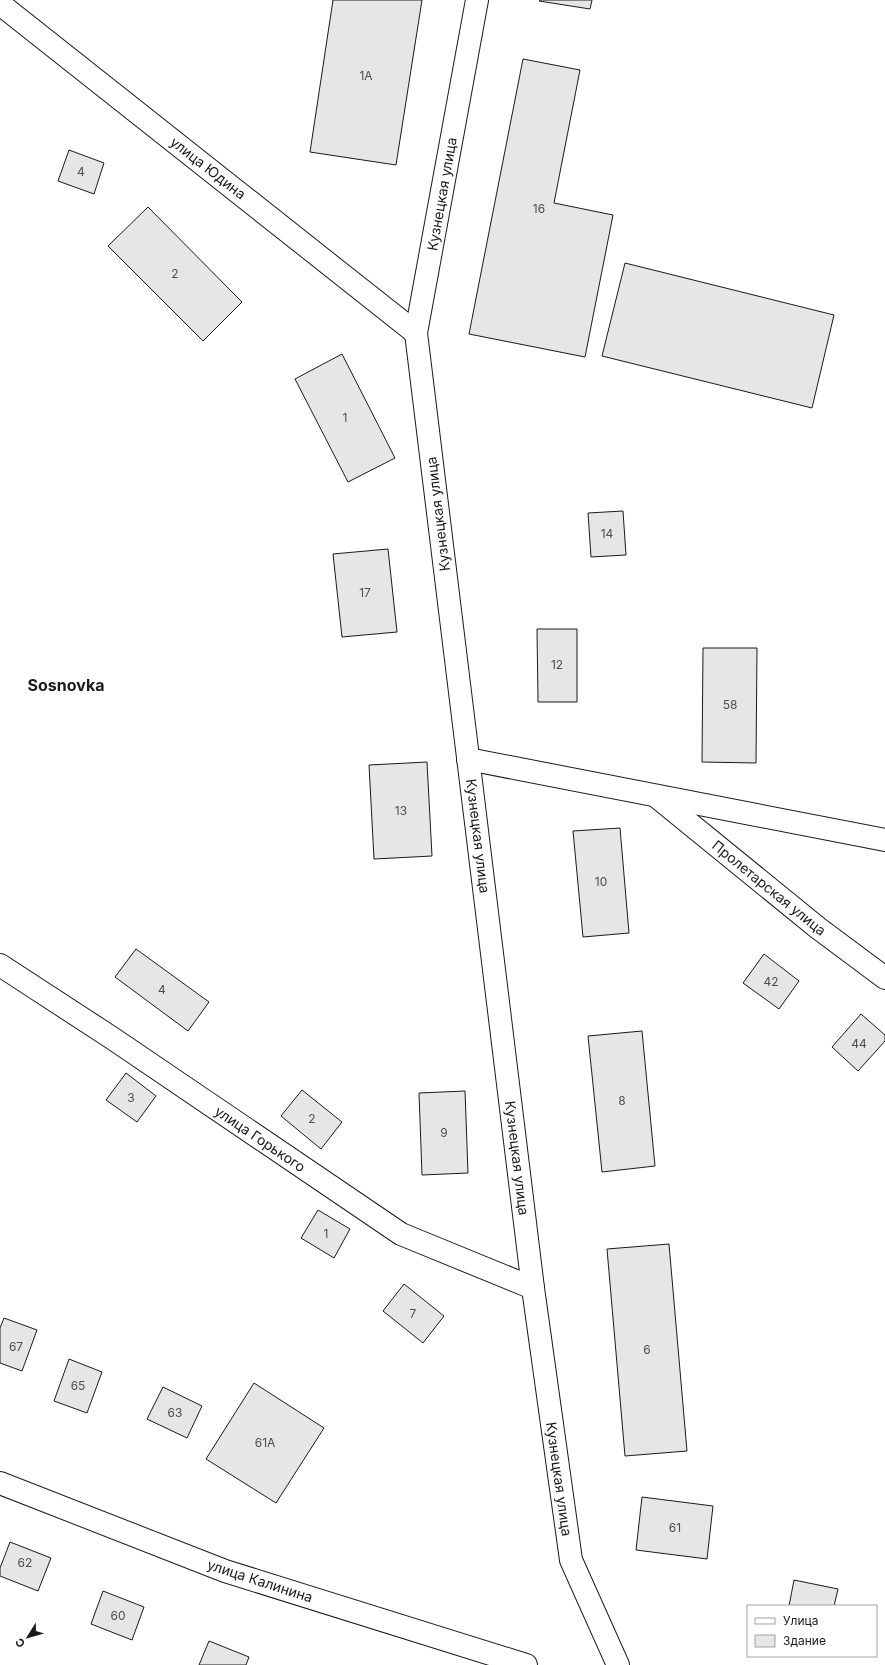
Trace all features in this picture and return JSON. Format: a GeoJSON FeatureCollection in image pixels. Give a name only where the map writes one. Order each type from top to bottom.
{"type":"FeatureCollection","features":[{"type":"Feature","properties":{"kind":"street","name":"Кузнецкая улица"},"geometry":{"type":"LineString","coordinates":[[477,0],[416,333],[533,1288],[571,1560],[618,1665]]}},
{"type":"Feature","properties":{"kind":"street","name":"улица Юдина"},"geometry":{"type":"LineString","coordinates":[[0,4],[416,333]]}},
{"type":"Feature","properties":{"kind":"street","name":"Пролетарская улица"},"geometry":{"type":"LineString","coordinates":[[468,759],[885,840]]}},
{"type":"Feature","properties":{"kind":"street","name":"Пролетарская улица"},"geometry":{"type":"LineString","coordinates":[[655,795],[818,928],[885,978]]}},
{"type":"Feature","properties":{"kind":"street","name":"улица Горького"},"geometry":{"type":"LineString","coordinates":[[0,965],[112,1038],[401,1234],[533,1288]]}},
{"type":"Feature","properties":{"kind":"street","name":"улица Калинина"},"geometry":{"type":"LineString","coordinates":[[0,1483],[225,1571],[526,1665]]}},
{"type":"Feature","properties":{"kind":"building"},"geometry":{"type":"Polygon","coordinates":[[[333,0],[422,0],[396,165],[310,152],[333,0]]]}},
{"type":"Feature","properties":{"kind":"building"},"geometry":{"type":"Polygon","coordinates":[[[592,0],[590,9],[539,1],[592,0]]]}},
{"type":"Feature","properties":{"kind":"building"},"geometry":{"type":"Polygon","coordinates":[[[523,59],[580,70],[554,203],[613,215],[585,357],[469,334],[523,59]]]}},
{"type":"Feature","properties":{"kind":"building"},"geometry":{"type":"Polygon","coordinates":[[[69,150],[104,163],[94,194],[58,181],[69,150]]]}},
{"type":"Feature","properties":{"kind":"building"},"geometry":{"type":"Polygon","coordinates":[[[148,207],[242,302],[203,341],[108,246],[148,207]]]}},
{"type":"Feature","properties":{"kind":"building"},"geometry":{"type":"Polygon","coordinates":[[[625,263],[834,315],[812,408],[602,356],[625,263]]]}},
{"type":"Feature","properties":{"kind":"building"},"geometry":{"type":"Polygon","coordinates":[[[342,354],[395,458],[348,482],[295,379],[342,354]]]}},
{"type":"Feature","properties":{"kind":"building"},"geometry":{"type":"Polygon","coordinates":[[[623,511],[626,555],[591,557],[588,513],[623,511]]]}},
{"type":"Feature","properties":{"kind":"building"},"geometry":{"type":"Polygon","coordinates":[[[388,549],[397,632],[342,637],[333,554],[388,549]]]}},
{"type":"Feature","properties":{"kind":"building"},"geometry":{"type":"Polygon","coordinates":[[[537,629],[577,629],[577,702],[538,702],[537,629]]]}},
{"type":"Feature","properties":{"kind":"building"},"geometry":{"type":"Polygon","coordinates":[[[703,648],[757,648],[756,763],[702,762],[703,648]]]}},
{"type":"Feature","properties":{"kind":"building"},"geometry":{"type":"Polygon","coordinates":[[[427,762],[432,856],[374,859],[369,765],[427,762]]]}},
{"type":"Feature","properties":{"kind":"building"},"geometry":{"type":"Polygon","coordinates":[[[620,828],[629,933],[583,937],[573,831],[620,828]]]}},
{"type":"Feature","properties":{"kind":"building"},"geometry":{"type":"Polygon","coordinates":[[[136,949],[209,1002],[188,1031],[115,977],[136,949]]]}},
{"type":"Feature","properties":{"kind":"building"},"geometry":{"type":"Polygon","coordinates":[[[764,954],[799,981],[779,1009],[743,983],[764,954]]]}},
{"type":"Feature","properties":{"kind":"building"},"geometry":{"type":"Polygon","coordinates":[[[861,1014],[885,1035],[885,1041],[858,1071],[832,1047],[861,1014]]]}},
{"type":"Feature","properties":{"kind":"building"},"geometry":{"type":"Polygon","coordinates":[[[642,1031],[655,1166],[602,1172],[588,1036],[642,1031]]]}},
{"type":"Feature","properties":{"kind":"building"},"geometry":{"type":"Polygon","coordinates":[[[126,1073],[156,1096],[137,1122],[106,1100],[126,1073]]]}},
{"type":"Feature","properties":{"kind":"building"},"geometry":{"type":"Polygon","coordinates":[[[302,1090],[342,1122],[321,1149],[281,1116],[302,1090]]]}},
{"type":"Feature","properties":{"kind":"building"},"geometry":{"type":"Polygon","coordinates":[[[465,1091],[468,1173],[422,1175],[419,1093],[465,1091]]]}},
{"type":"Feature","properties":{"kind":"building"},"geometry":{"type":"Polygon","coordinates":[[[318,1210],[350,1229],[334,1258],[301,1238],[318,1210]]]}},
{"type":"Feature","properties":{"kind":"building"},"geometry":{"type":"Polygon","coordinates":[[[669,1244],[687,1451],[625,1456],[607,1249],[669,1244]]]}},
{"type":"Feature","properties":{"kind":"building"},"geometry":{"type":"Polygon","coordinates":[[[404,1284],[444,1316],[423,1343],[383,1311],[404,1284]]]}},
{"type":"Feature","properties":{"kind":"building"},"geometry":{"type":"Polygon","coordinates":[[[4,1318],[37,1330],[22,1371],[0,1363],[0,1328],[4,1318]]]}},
{"type":"Feature","properties":{"kind":"building"},"geometry":{"type":"Polygon","coordinates":[[[69,1359],[102,1372],[87,1413],[54,1401],[69,1359]]]}},
{"type":"Feature","properties":{"kind":"building"},"geometry":{"type":"Polygon","coordinates":[[[254,1383],[324,1428],[276,1503],[206,1459],[254,1383]]]}},
{"type":"Feature","properties":{"kind":"building"},"geometry":{"type":"Polygon","coordinates":[[[163,1387],[202,1406],[187,1438],[147,1419],[163,1387]]]}},
{"type":"Feature","properties":{"kind":"building"},"geometry":{"type":"Polygon","coordinates":[[[642,1497],[713,1506],[707,1559],[636,1550],[642,1497]]]}},
{"type":"Feature","properties":{"kind":"building"},"geometry":{"type":"Polygon","coordinates":[[[10,1542],[51,1558],[38,1591],[0,1576],[0,1568],[10,1542]]]}},
{"type":"Feature","properties":{"kind":"building"},"geometry":{"type":"Polygon","coordinates":[[[794,1580],[838,1589],[834,1605],[789,1605],[794,1580]]]}},
{"type":"Feature","properties":{"kind":"building"},"geometry":{"type":"Polygon","coordinates":[[[103,1591],[144,1607],[132,1640],[91,1624],[103,1591]]]}},
{"type":"Feature","properties":{"kind":"building"},"geometry":{"type":"Polygon","coordinates":[[[209,1641],[249,1657],[246,1665],[199,1665],[209,1641]]]}},
{"type":"Feature","properties":{"kind":"district","name":"Sosnovka"},"geometry":{"type":"Point","coordinates":[66,685]}}]}
